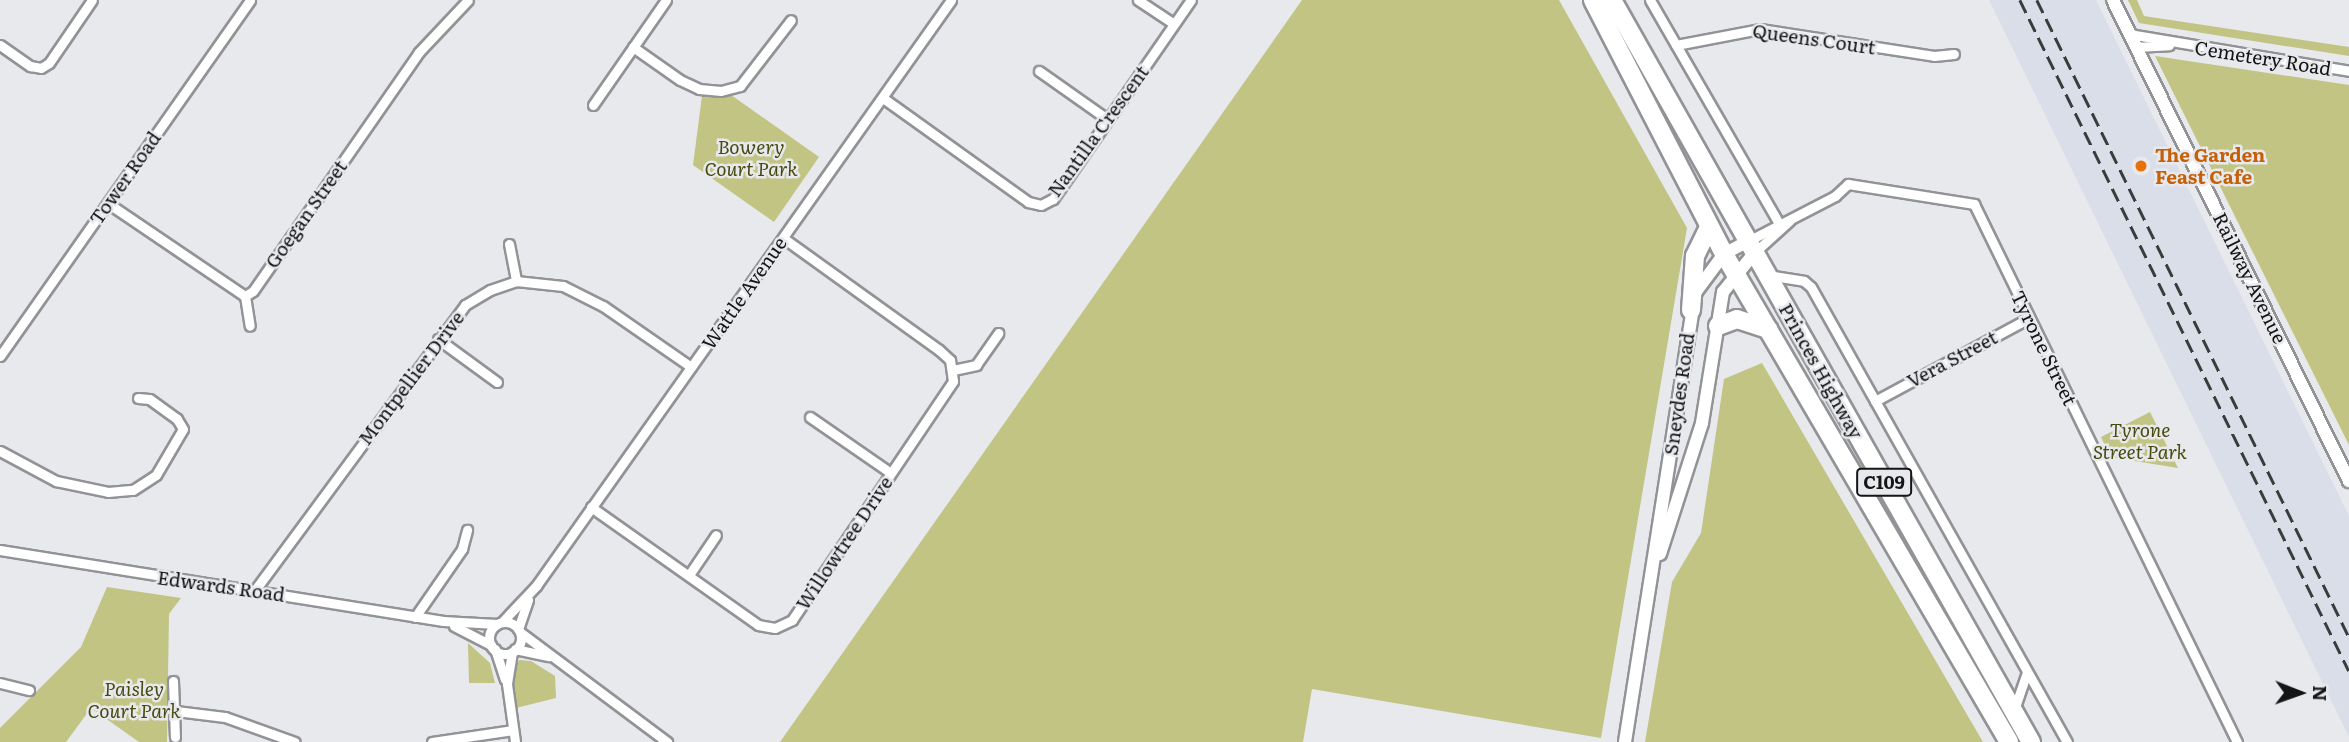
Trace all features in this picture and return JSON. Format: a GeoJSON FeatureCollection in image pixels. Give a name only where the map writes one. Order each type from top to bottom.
{"type":"FeatureCollection","features":[{"type":"Feature","properties":{"kind":"highway","name":"Princes Highway"},"geometry":{"type":"LineString","coordinates":[[1592,0],[1724,254],[2009,742]]}},
{"type":"Feature","properties":{"kind":"highway","name":"Princes Highway"},"geometry":{"type":"LineString","coordinates":[[1612,0],[2031,742]]}},
{"type":"Feature","properties":{"kind":"highway"},"geometry":{"type":"LineString","coordinates":[[1691,310],[1695,256],[1709,227]]}},
{"type":"Feature","properties":{"kind":"highway"},"geometry":{"type":"LineString","coordinates":[[1718,326],[1737,319],[1768,329]]}},
{"type":"Feature","properties":{"kind":"main road","name":"Railway Avenue"},"geometry":{"type":"LineString","coordinates":[[2113,0],[2349,481]]}},
{"type":"Feature","properties":{"kind":"main road","name":"Sneydes Road"},"geometry":{"type":"LineString","coordinates":[[1625,742],[1654,570],[1691,310],[1703,279],[1724,254],[1751,247]]}},
{"type":"Feature","properties":{"kind":"main road","name":"Sneydes Road"},"geometry":{"type":"LineString","coordinates":[[1654,570],[1702,423],[1723,292],[1751,247]]}},
{"type":"Feature","properties":{"kind":"street"},"geometry":{"type":"LineString","coordinates":[[0,45],[30,66],[40,68],[49,63],[92,0]]}},
{"type":"Feature","properties":{"kind":"street","name":"Tower Road"},"geometry":{"type":"LineString","coordinates":[[0,356],[250,0]]}},
{"type":"Feature","properties":{"kind":"street","name":"Goegan Street"},"geometry":{"type":"LineString","coordinates":[[245,296],[419,52],[468,0]]}},
{"type":"Feature","properties":{"kind":"street"},"geometry":{"type":"LineString","coordinates":[[593,104],[666,0]]}},
{"type":"Feature","properties":{"kind":"street","name":"Wattle Avenue"},"geometry":{"type":"LineString","coordinates":[[499,623],[536,586],[951,0]]}},
{"type":"Feature","properties":{"kind":"street"},"geometry":{"type":"LineString","coordinates":[[1139,0],[1174,24]]}},
{"type":"Feature","properties":{"kind":"street","name":"Nantilla Crescent"},"geometry":{"type":"LineString","coordinates":[[883,98],[1028,202],[1041,205],[1053,199],[1191,0]]}},
{"type":"Feature","properties":{"kind":"street"},"geometry":{"type":"LineString","coordinates":[[1650,0],[1762,198],[1779,223]]}},
{"type":"Feature","properties":{"kind":"street"},"geometry":{"type":"LineString","coordinates":[[633,47],[680,80],[699,89],[721,91],[740,86],[791,20]]}},
{"type":"Feature","properties":{"kind":"street","name":"Queens Court"},"geometry":{"type":"LineString","coordinates":[[1676,45],[1760,29],[1934,56],[1954,54]]}},
{"type":"Feature","properties":{"kind":"street","name":"Cemetery Road"},"geometry":{"type":"LineString","coordinates":[[2129,34],[2177,45],[2349,71]]}},
{"type":"Feature","properties":{"kind":"street","name":"Cemetery Road"},"geometry":{"type":"LineString","coordinates":[[2136,47],[2177,45]]}},
{"type":"Feature","properties":{"kind":"street"},"geometry":{"type":"LineString","coordinates":[[1039,71],[1107,119]]}},
{"type":"Feature","properties":{"kind":"street","name":"Tyrone Street"},"geometry":{"type":"LineString","coordinates":[[1751,247],[1791,219],[1854,184],[1974,204],[2237,742]]}},
{"type":"Feature","properties":{"kind":"street"},"geometry":{"type":"LineString","coordinates":[[108,204],[245,296],[250,326]]}},
{"type":"Feature","properties":{"kind":"street","name":"Tyrone Street"},"geometry":{"type":"LineString","coordinates":[[1751,247],[1779,223],[1791,219]]}},
{"type":"Feature","properties":{"kind":"street"},"geometry":{"type":"LineString","coordinates":[[783,238],[939,350],[953,370],[976,365],[998,333]]}},
{"type":"Feature","properties":{"kind":"street"},"geometry":{"type":"LineString","coordinates":[[509,244],[516,281],[563,286],[603,306],[691,367]]}},
{"type":"Feature","properties":{"kind":"street"},"geometry":{"type":"LineString","coordinates":[[1767,275],[1804,281],[1875,401],[2067,742]]}},
{"type":"Feature","properties":{"kind":"street","name":"Montpellier Drive"},"geometry":{"type":"LineString","coordinates":[[255,590],[465,305],[516,281]]}},
{"type":"Feature","properties":{"kind":"street","name":"Vera Street"},"geometry":{"type":"LineString","coordinates":[[1875,401],[2029,318]]}},
{"type":"Feature","properties":{"kind":"street"},"geometry":{"type":"LineString","coordinates":[[439,340],[497,382]]}},
{"type":"Feature","properties":{"kind":"street","name":"Willowtree Drive"},"geometry":{"type":"LineString","coordinates":[[591,507],[758,625],[775,628],[792,620],[948,392],[953,370]]}},
{"type":"Feature","properties":{"kind":"street"},"geometry":{"type":"LineString","coordinates":[[0,451],[56,481],[108,492],[133,490],[156,474],[183,429],[177,419],[149,399],[138,398]]}},
{"type":"Feature","properties":{"kind":"street"},"geometry":{"type":"LineString","coordinates":[[810,416],[891,473]]}},
{"type":"Feature","properties":{"kind":"street"},"geometry":{"type":"LineString","coordinates":[[415,617],[462,549],[467,530]]}},
{"type":"Feature","properties":{"kind":"street"},"geometry":{"type":"LineString","coordinates":[[689,575],[716,535]]}},
{"type":"Feature","properties":{"kind":"street","name":"Edwards Road"},"geometry":{"type":"LineString","coordinates":[[0,550],[415,617],[499,623]]}},
{"type":"Feature","properties":{"kind":"street","name":"Wattle Avenue"},"geometry":{"type":"LineString","coordinates":[[507,684],[519,631],[536,586]]}},
{"type":"Feature","properties":{"kind":"street","name":"Edwards Road"},"geometry":{"type":"LineString","coordinates":[[443,621],[493,648],[514,650]]}},
{"type":"Feature","properties":{"kind":"street"},"geometry":{"type":"LineString","coordinates":[[515,742],[507,684],[493,648],[491,632],[499,623],[519,631],[667,742]]}},
{"type":"Feature","properties":{"kind":"street"},"geometry":{"type":"LineString","coordinates":[[514,650],[557,659]]}},
{"type":"Feature","properties":{"kind":"street"},"geometry":{"type":"LineString","coordinates":[[2014,712],[2027,672]]}},
{"type":"Feature","properties":{"kind":"street"},"geometry":{"type":"LineString","coordinates":[[173,681],[175,737]]}},
{"type":"Feature","properties":{"kind":"street"},"geometry":{"type":"LineString","coordinates":[[0,683],[29,690]]}},
{"type":"Feature","properties":{"kind":"street"},"geometry":{"type":"LineString","coordinates":[[176,711],[225,717],[295,742]]}},
{"type":"Feature","properties":{"kind":"street"},"geometry":{"type":"LineString","coordinates":[[432,742],[513,730]]}},
{"type":"Feature","properties":{"kind":"shaded area"},"geometry":{"type":"Polygon","coordinates":[[[1989,0],[2096,0],[2349,516],[2349,737],[1989,0]]]}},
{"type":"Feature","properties":{"kind":"green space"},"geometry":{"type":"Polygon","coordinates":[[[1302,0],[1559,0],[1687,228],[1601,738],[1312,689],[1303,742],[780,742],[1302,0]]]}},
{"type":"Feature","properties":{"kind":"green space"},"geometry":{"type":"Polygon","coordinates":[[[2128,0],[2137,0],[2144,16],[2349,47],[2349,56],[2139,23],[2128,0]]]}},
{"type":"Feature","properties":{"kind":"green space"},"geometry":{"type":"Polygon","coordinates":[[[2155,56],[2349,85],[2349,445],[2155,56]]]}},
{"type":"Feature","properties":{"kind":"green space","name":"Bowery Court Park"},"geometry":{"type":"Polygon","coordinates":[[[731,95],[819,157],[774,222],[693,165],[702,96],[731,95]]]}},
{"type":"Feature","properties":{"kind":"green space"},"geometry":{"type":"Polygon","coordinates":[[[1762,363],[1983,742],[1645,742],[1672,582],[1701,533],[1724,379],[1762,363]]]}},
{"type":"Feature","properties":{"kind":"green space","name":"Tyrone Street Park"},"geometry":{"type":"Polygon","coordinates":[[[2150,412],[2178,468],[2110,457],[2101,437],[2150,412]]]}},
{"type":"Feature","properties":{"kind":"green space","name":"Paisley Court Park"},"geometry":{"type":"Polygon","coordinates":[[[107,587],[181,598],[169,614],[167,742],[139,742],[91,708],[66,742],[0,742],[0,728],[81,647],[107,587]]]}},
{"type":"Feature","properties":{"kind":"green space"},"geometry":{"type":"Polygon","coordinates":[[[468,643],[490,663],[495,683],[469,683],[468,643]]]}},
{"type":"Feature","properties":{"kind":"green space"},"geometry":{"type":"Polygon","coordinates":[[[519,660],[531,661],[555,676],[556,698],[516,708],[511,677],[519,660]]]}},
{"type":"Feature","properties":{"kind":"railway"},"geometry":{"type":"LineString","coordinates":[[2020,0],[2349,671]]}},
{"type":"Feature","properties":{"kind":"railway"},"geometry":{"type":"LineString","coordinates":[[2037,0],[2349,637]]}},
{"type":"Feature","properties":{"kind":"place","name":"The Garden Feast Cafe"},"geometry":{"type":"Point","coordinates":[2141,166]}}]}
